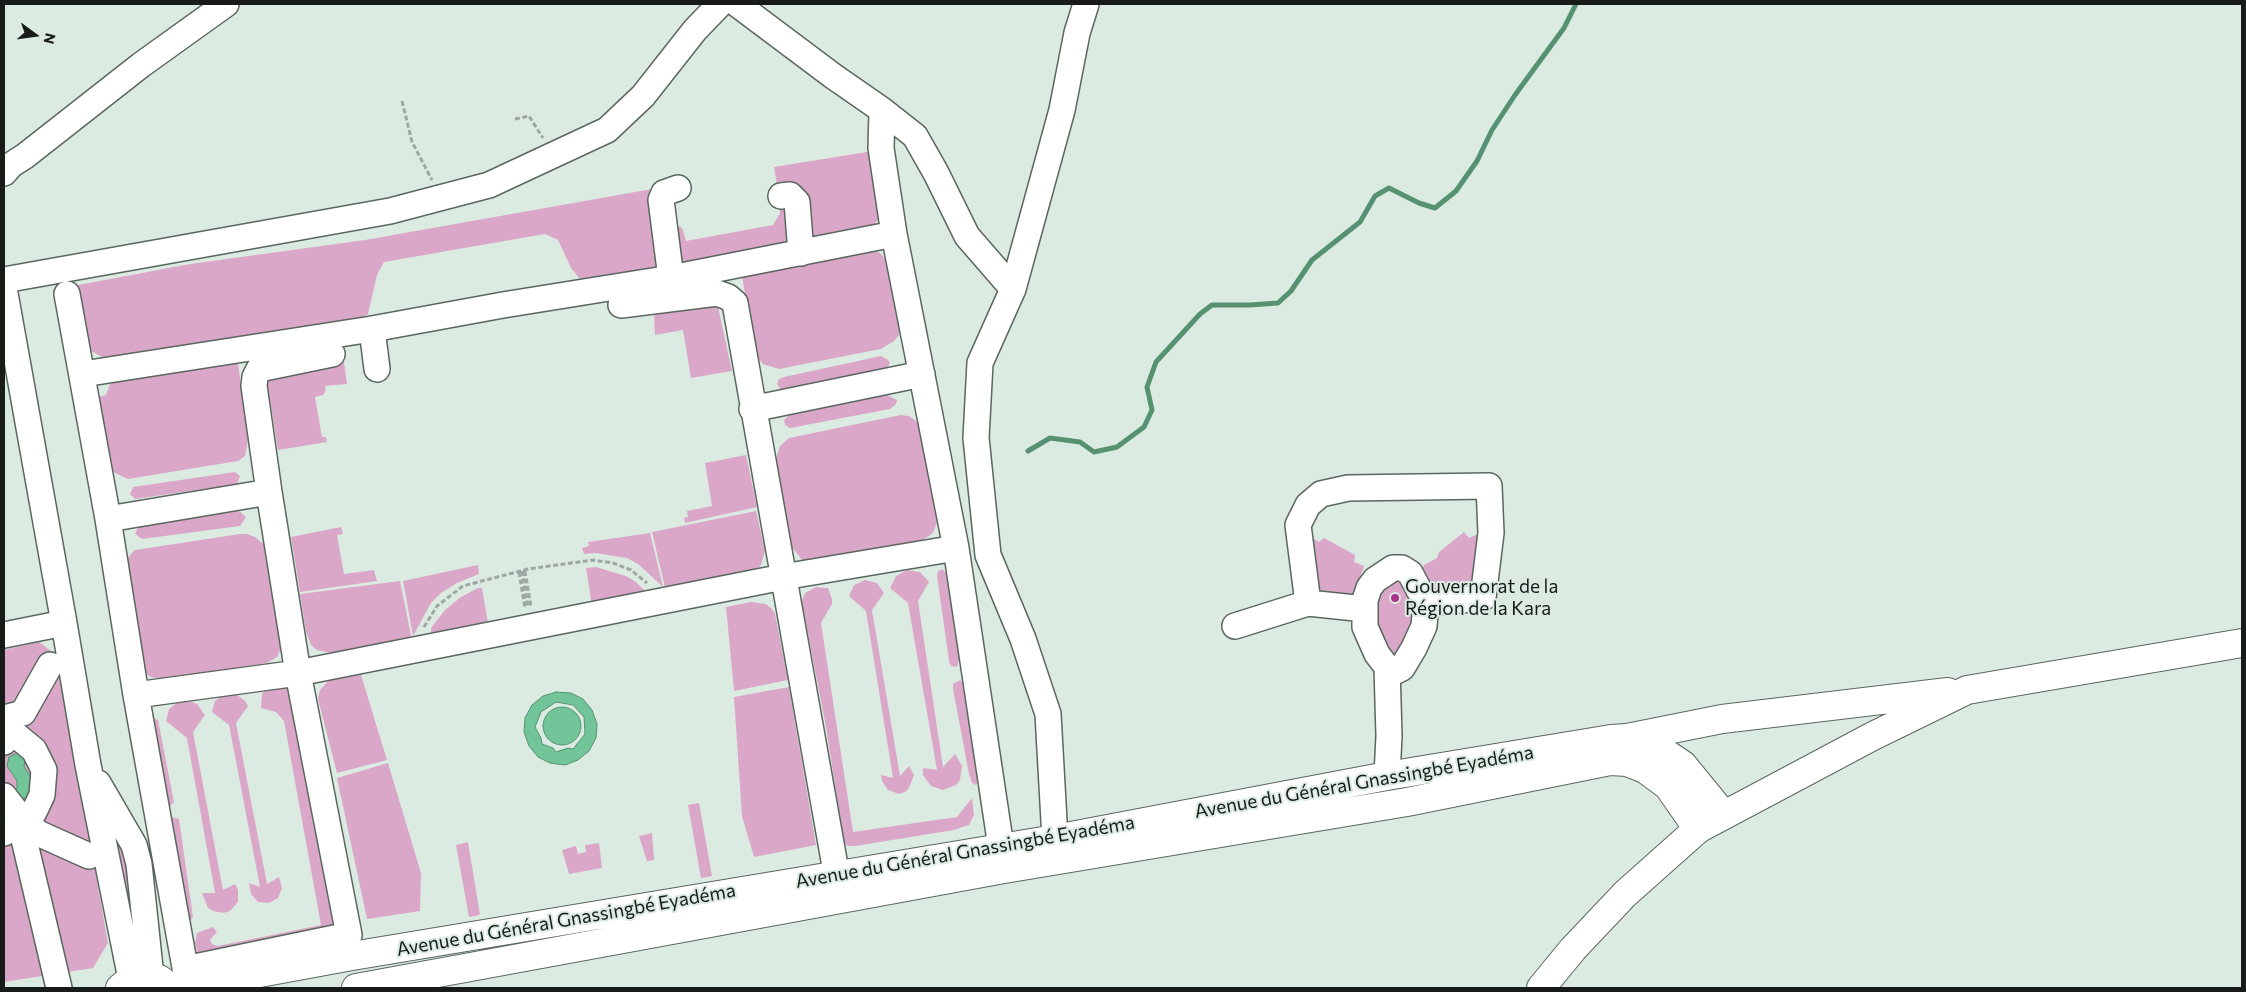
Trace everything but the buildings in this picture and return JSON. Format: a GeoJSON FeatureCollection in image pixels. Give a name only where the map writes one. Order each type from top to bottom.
{"type":"FeatureCollection","features":[{"type":"Feature","properties":{"kind":"main road"},"geometry":{"type":"LineString","coordinates":[[1627,738],[1722,719],[1967,690],[2242,642]]}},
{"type":"Feature","properties":{"kind":"main road"},"geometry":{"type":"LineString","coordinates":[[1541,988],[1573,949],[1625,894],[1698,829],[1872,736],[1967,690]]}},
{"type":"Feature","properties":{"kind":"main road","name":"Avenue du Général Gnassingbé Eyadéma"},"geometry":{"type":"LineString","coordinates":[[1003,858],[1055,839],[1396,774],[1627,738],[1655,746],[1683,765],[1723,814]]}},
{"type":"Feature","properties":{"kind":"main road","name":"Avenue du Général Gnassingbé Eyadéma"},"geometry":{"type":"LineString","coordinates":[[161,982],[350,945],[839,886],[1003,858],[1389,804],[1610,761],[1628,762],[1645,769],[1668,786],[1698,829]]}},
{"type":"Feature","properties":{"kind":"main road"},"geometry":{"type":"LineString","coordinates":[[1389,804],[1396,774]]}},
{"type":"Feature","properties":{"kind":"main road","name":"Avenue du Général Gnassingbé Eyadéma"},"geometry":{"type":"LineString","coordinates":[[356,988],[438,982],[839,886]]}},
{"type":"Feature","properties":{"kind":"main road"},"geometry":{"type":"LineString","coordinates":[[350,945],[356,988]]}},
{"type":"Feature","properties":{"kind":"street"},"geometry":{"type":"LineString","coordinates":[[4,173],[11,165],[141,66],[226,4]]}},
{"type":"Feature","properties":{"kind":"street"},"geometry":{"type":"LineString","coordinates":[[4,280],[390,211],[489,185],[607,130],[643,96],[695,30],[720,4]]}},
{"type":"Feature","properties":{"kind":"street"},"geometry":{"type":"LineString","coordinates":[[737,4],[915,136],[936,173],[967,236],[1013,289]]}},
{"type":"Feature","properties":{"kind":"street"},"geometry":{"type":"LineString","coordinates":[[1055,839],[1048,714],[1023,639],[988,555],[976,438],[980,363],[1013,289],[1062,110],[1076,33],[1086,4]]}},
{"type":"Feature","properties":{"kind":"street"},"geometry":{"type":"LineString","coordinates":[[882,110],[881,148],[894,234],[956,548],[1003,858]]}},
{"type":"Feature","properties":{"kind":"street"},"geometry":{"type":"LineString","coordinates":[[671,278],[671,219],[662,196],[664,193],[678,188]]}},
{"type":"Feature","properties":{"kind":"street"},"geometry":{"type":"LineString","coordinates":[[781,196],[790,194],[797,202],[802,253]]}},
{"type":"Feature","properties":{"kind":"street"},"geometry":{"type":"LineString","coordinates":[[83,374],[372,329],[671,278],[894,234]]}},
{"type":"Feature","properties":{"kind":"street"},"geometry":{"type":"LineString","coordinates":[[4,288],[88,765],[134,846],[161,982]]}},
{"type":"Feature","properties":{"kind":"street"},"geometry":{"type":"LineString","coordinates":[[67,294],[108,519],[136,695],[161,982]]}},
{"type":"Feature","properties":{"kind":"street"},"geometry":{"type":"LineString","coordinates":[[621,305],[717,294],[728,297],[735,303],[752,409],[839,886]]}},
{"type":"Feature","properties":{"kind":"street"},"geometry":{"type":"LineString","coordinates":[[372,329],[377,369]]}},
{"type":"Feature","properties":{"kind":"street"},"geometry":{"type":"LineString","coordinates":[[332,354],[259,369],[255,377],[254,386],[298,673],[350,945]]}},
{"type":"Feature","properties":{"kind":"street"},"geometry":{"type":"LineString","coordinates":[[752,409],[922,374]]}},
{"type":"Feature","properties":{"kind":"street"},"geometry":{"type":"LineString","coordinates":[[1308,602],[1298,526],[1308,506],[1321,494],[1348,488],[1489,486],[1491,533],[1483,598],[1426,603]]}},
{"type":"Feature","properties":{"kind":"street"},"geometry":{"type":"LineString","coordinates":[[108,519],[269,492]]}},
{"type":"Feature","properties":{"kind":"street"},"geometry":{"type":"LineString","coordinates":[[136,695],[298,673],[783,577],[956,548]]}},
{"type":"Feature","properties":{"kind":"street"},"geometry":{"type":"LineString","coordinates":[[1394,667],[1414,648],[1424,626],[1426,603],[1410,573],[1402,568],[1393,568],[1375,580],[1369,588],[1365,609],[1365,628],[1377,654],[1394,667],[1406,732],[1396,774]]}},
{"type":"Feature","properties":{"kind":"street"},"geometry":{"type":"LineString","coordinates":[[1235,626],[1308,602],[1365,609]]}},
{"type":"Feature","properties":{"kind":"street"},"geometry":{"type":"LineString","coordinates":[[4,634],[64,623]]}},
{"type":"Feature","properties":{"kind":"street"},"geometry":{"type":"LineString","coordinates":[[4,718],[22,713],[50,665]]}},
{"type":"Feature","properties":{"kind":"street"},"geometry":{"type":"LineString","coordinates":[[4,742],[8,736],[17,736],[34,750],[44,770],[42,795],[34,812],[14,828]]}},
{"type":"Feature","properties":{"kind":"street"},"geometry":{"type":"LineString","coordinates":[[4,796],[14,828],[22,836],[58,988]]}},
{"type":"Feature","properties":{"kind":"street"},"geometry":{"type":"LineString","coordinates":[[14,828],[40,834],[89,856]]}},
{"type":"Feature","properties":{"kind":"path"},"geometry":{"type":"LineString","coordinates":[[402,101],[412,142],[432,177],[437,200]]}},
{"type":"Feature","properties":{"kind":"path"},"geometry":{"type":"LineString","coordinates":[[515,119],[529,116],[543,137],[548,158]]}},
{"type":"Feature","properties":{"kind":"path"},"geometry":{"type":"LineString","coordinates":[[423,648],[422,636],[426,622],[437,606],[449,595],[463,586],[528,569],[594,560],[613,563],[631,570],[651,586],[662,601]]}},
{"type":"Feature","properties":{"kind":"path"},"geometry":{"type":"LineString","coordinates":[[522,571],[529,613],[522,571]]}},
{"type":"Feature","properties":{"kind":"shaded area"},"geometry":{"type":"Polygon","coordinates":[[[873,151],[881,212],[879,219],[872,227],[813,239],[778,191],[774,167],[873,151]]]}},
{"type":"Feature","properties":{"kind":"shaded area"},"geometry":{"type":"Polygon","coordinates":[[[652,189],[664,257],[659,269],[581,280],[571,268],[558,240],[545,234],[384,262],[377,275],[368,314],[357,320],[106,359],[91,351],[86,343],[78,285],[190,264],[365,240],[652,189]]]}},
{"type":"Feature","properties":{"kind":"shaded area"},"geometry":{"type":"Polygon","coordinates":[[[791,202],[793,243],[681,265],[673,229],[678,226],[682,228],[686,241],[773,225],[780,213],[779,204],[791,202]]]}},
{"type":"Feature","properties":{"kind":"shaded area"},"geometry":{"type":"Polygon","coordinates":[[[871,250],[880,253],[889,263],[900,325],[899,335],[894,341],[881,349],[779,369],[763,364],[755,355],[742,276],[871,250]]]}},
{"type":"Feature","properties":{"kind":"shaded area"},"geometry":{"type":"Polygon","coordinates":[[[717,302],[732,371],[691,378],[683,330],[655,335],[654,315],[657,310],[717,302]]]}},
{"type":"Feature","properties":{"kind":"shaded area"},"geometry":{"type":"Polygon","coordinates":[[[881,356],[890,363],[883,371],[786,390],[781,390],[777,384],[779,379],[784,377],[881,356]]]}},
{"type":"Feature","properties":{"kind":"shaded area"},"geometry":{"type":"Polygon","coordinates":[[[340,360],[344,362],[347,384],[325,386],[326,390],[323,395],[315,397],[322,437],[326,437],[327,442],[278,450],[267,381],[269,375],[340,360]]]}},
{"type":"Feature","properties":{"kind":"shaded area"},"geometry":{"type":"Polygon","coordinates":[[[238,363],[248,440],[245,456],[238,461],[128,479],[111,471],[98,397],[106,395],[110,384],[119,381],[238,363]]]}},
{"type":"Feature","properties":{"kind":"shaded area"},"geometry":{"type":"Polygon","coordinates":[[[887,395],[897,400],[896,404],[890,409],[790,428],[785,425],[784,420],[789,415],[887,395]]]}},
{"type":"Feature","properties":{"kind":"shaded area"},"geometry":{"type":"Polygon","coordinates":[[[901,415],[909,416],[916,421],[922,433],[938,520],[933,533],[920,542],[814,563],[802,560],[792,547],[776,459],[780,446],[789,438],[901,415]]]}},
{"type":"Feature","properties":{"kind":"shaded area"},"geometry":{"type":"Polygon","coordinates":[[[746,455],[757,507],[685,523],[684,518],[688,517],[687,511],[712,506],[705,463],[746,455]]]}},
{"type":"Feature","properties":{"kind":"shaded area"},"geometry":{"type":"Polygon","coordinates":[[[235,472],[240,476],[237,484],[135,499],[130,494],[133,487],[235,472]]]}},
{"type":"Feature","properties":{"kind":"shaded area"},"geometry":{"type":"Polygon","coordinates":[[[239,511],[246,517],[240,526],[142,539],[135,534],[139,525],[239,511]]]}},
{"type":"Feature","properties":{"kind":"shaded area"},"geometry":{"type":"Polygon","coordinates":[[[756,511],[765,551],[761,565],[756,571],[666,592],[652,532],[756,511]]]}},
{"type":"Feature","properties":{"kind":"shaded area"},"geometry":{"type":"Polygon","coordinates":[[[341,527],[343,534],[337,535],[344,574],[374,570],[377,581],[300,592],[291,537],[341,527]]]}},
{"type":"Feature","properties":{"kind":"shaded area"},"geometry":{"type":"Polygon","coordinates":[[[1301,531],[1319,542],[1324,538],[1355,555],[1354,562],[1364,566],[1353,597],[1319,595],[1301,531]]]}},
{"type":"Feature","properties":{"kind":"shaded area"},"geometry":{"type":"Polygon","coordinates":[[[1464,532],[1469,538],[1482,532],[1480,586],[1437,595],[1420,573],[1424,565],[1437,558],[1439,552],[1464,532]]]}},
{"type":"Feature","properties":{"kind":"shaded area"},"geometry":{"type":"Polygon","coordinates":[[[650,533],[663,587],[638,564],[627,558],[595,553],[584,554],[582,548],[589,546],[588,542],[650,533]]]}},
{"type":"Feature","properties":{"kind":"shaded area"},"geometry":{"type":"Polygon","coordinates":[[[240,534],[255,537],[267,547],[282,646],[277,657],[267,663],[163,679],[146,674],[141,669],[126,562],[130,555],[135,550],[240,534]]]}},
{"type":"Feature","properties":{"kind":"shaded area"},"geometry":{"type":"Polygon","coordinates":[[[478,565],[479,574],[457,583],[441,593],[431,603],[413,636],[403,581],[478,565]]]}},
{"type":"Feature","properties":{"kind":"shaded area"},"geometry":{"type":"Polygon","coordinates":[[[596,567],[626,576],[636,582],[647,593],[592,605],[586,568],[596,567]]]}},
{"type":"Feature","properties":{"kind":"shaded area"},"geometry":{"type":"Polygon","coordinates":[[[942,569],[946,573],[960,656],[957,667],[951,666],[949,661],[937,576],[938,571],[942,569]]]}},
{"type":"Feature","properties":{"kind":"shaded area"},"geometry":{"type":"Polygon","coordinates":[[[907,570],[920,572],[929,582],[918,601],[943,767],[955,754],[962,766],[960,780],[956,785],[943,790],[931,786],[923,775],[923,768],[937,770],[908,603],[890,588],[896,576],[907,570]]]}},
{"type":"Feature","properties":{"kind":"shaded area"},"geometry":{"type":"Polygon","coordinates":[[[1404,577],[1420,621],[1395,657],[1382,650],[1370,621],[1382,578],[1404,577]]]}},
{"type":"Feature","properties":{"kind":"shaded area"},"geometry":{"type":"Polygon","coordinates":[[[865,580],[877,583],[884,593],[872,610],[900,776],[909,766],[914,775],[909,788],[899,794],[888,790],[882,781],[881,775],[893,778],[866,611],[849,596],[854,585],[865,580]]]}},
{"type":"Feature","properties":{"kind":"shaded area"},"geometry":{"type":"Polygon","coordinates":[[[400,581],[412,640],[331,653],[317,650],[311,645],[306,632],[300,594],[400,581]]]}},
{"type":"Feature","properties":{"kind":"shaded area"},"geometry":{"type":"Polygon","coordinates":[[[816,587],[828,588],[832,599],[832,604],[821,623],[853,832],[957,817],[972,798],[974,815],[969,825],[954,830],[855,846],[848,846],[844,843],[826,727],[801,604],[805,593],[816,587]]]}},
{"type":"Feature","properties":{"kind":"shaded area"},"geometry":{"type":"Polygon","coordinates":[[[478,588],[482,588],[488,623],[431,636],[431,628],[445,610],[461,597],[478,588]]]}},
{"type":"Feature","properties":{"kind":"shaded area"},"geometry":{"type":"Polygon","coordinates":[[[751,602],[766,604],[775,614],[788,680],[734,691],[726,607],[751,602]]]}},
{"type":"Feature","properties":{"kind":"shaded area"},"geometry":{"type":"Polygon","coordinates":[[[39,642],[55,654],[19,706],[4,707],[4,650],[39,642]]]}},
{"type":"Feature","properties":{"kind":"shaded area"},"geometry":{"type":"Polygon","coordinates":[[[59,663],[108,943],[93,968],[4,982],[4,807],[45,798],[18,731],[59,663]]]}},
{"type":"Feature","properties":{"kind":"shaded area"},"geometry":{"type":"Polygon","coordinates":[[[361,675],[387,760],[337,773],[318,699],[320,690],[329,680],[361,675]]]}},
{"type":"Feature","properties":{"kind":"shaded area"},"geometry":{"type":"Polygon","coordinates":[[[960,680],[966,686],[979,780],[976,785],[972,783],[969,774],[953,689],[953,684],[960,680]]]}},
{"type":"Feature","properties":{"kind":"shaded area"},"geometry":{"type":"Polygon","coordinates":[[[283,685],[292,689],[340,926],[198,954],[195,943],[197,933],[213,927],[217,932],[210,940],[212,944],[218,946],[321,925],[284,721],[276,712],[261,708],[262,694],[266,689],[283,685]]]}},
{"type":"Feature","properties":{"kind":"shaded area"},"geometry":{"type":"Polygon","coordinates":[[[789,687],[816,845],[754,857],[742,816],[734,697],[789,687]]]}},
{"type":"Feature","properties":{"kind":"shaded area"},"geometry":{"type":"Polygon","coordinates":[[[556,692],[571,693],[583,699],[592,710],[597,724],[596,738],[589,751],[578,760],[565,765],[550,763],[538,757],[529,746],[524,732],[525,718],[532,705],[543,696],[556,692]],[[556,702],[541,712],[535,727],[542,744],[553,748],[556,752],[568,748],[573,749],[585,734],[584,717],[573,705],[556,702]]]}},
{"type":"Feature","properties":{"kind":"shaded area"},"geometry":{"type":"Polygon","coordinates":[[[224,694],[236,694],[248,706],[236,723],[267,884],[279,877],[282,888],[278,898],[269,903],[258,902],[251,894],[249,883],[260,887],[229,725],[212,712],[215,701],[224,694]]]}},
{"type":"Feature","properties":{"kind":"shaded area"},"geometry":{"type":"Polygon","coordinates":[[[186,700],[197,704],[205,715],[193,732],[223,890],[235,884],[238,890],[238,902],[230,911],[224,913],[208,908],[202,893],[215,893],[187,738],[166,721],[169,709],[179,701],[186,700]]]}},
{"type":"Feature","properties":{"kind":"shaded area"},"geometry":{"type":"Polygon","coordinates":[[[562,707],[576,712],[581,726],[576,740],[562,745],[548,740],[543,726],[548,712],[562,707]]]}},
{"type":"Feature","properties":{"kind":"shaded area"},"geometry":{"type":"Polygon","coordinates":[[[152,718],[158,720],[174,802],[170,806],[165,804],[152,718]]]}},
{"type":"Feature","properties":{"kind":"shaded area"},"geometry":{"type":"Polygon","coordinates":[[[6,746],[33,756],[32,810],[4,787],[4,750],[6,746]]]}},
{"type":"Feature","properties":{"kind":"shaded area"},"geometry":{"type":"Polygon","coordinates":[[[20,752],[25,758],[24,767],[31,777],[31,794],[26,798],[19,799],[15,791],[17,781],[7,766],[9,757],[20,752]]]}},
{"type":"Feature","properties":{"kind":"shaded area"},"geometry":{"type":"Polygon","coordinates":[[[388,763],[421,873],[420,911],[367,919],[337,778],[388,763]]]}},
{"type":"Feature","properties":{"kind":"shaded area"},"geometry":{"type":"Polygon","coordinates":[[[699,803],[712,876],[701,878],[688,805],[699,803]]]}},
{"type":"Feature","properties":{"kind":"shaded area"},"geometry":{"type":"Polygon","coordinates":[[[172,817],[179,819],[193,917],[189,922],[169,822],[172,817]]]}},
{"type":"Feature","properties":{"kind":"shaded area"},"geometry":{"type":"Polygon","coordinates":[[[117,832],[133,875],[136,943],[111,834],[117,832]]]}},
{"type":"Feature","properties":{"kind":"shaded area"},"geometry":{"type":"Polygon","coordinates":[[[652,833],[654,860],[647,861],[639,836],[652,833]]]}},
{"type":"Feature","properties":{"kind":"shaded area"},"geometry":{"type":"Polygon","coordinates":[[[468,842],[480,915],[469,917],[456,845],[468,842]]]}},
{"type":"Feature","properties":{"kind":"shaded area"},"geometry":{"type":"Polygon","coordinates":[[[599,843],[602,868],[569,874],[562,850],[576,846],[578,854],[586,852],[585,845],[599,843]]]}},
{"type":"Feature","properties":{"kind":"waterway"},"geometry":{"type":"LineString","coordinates":[[1028,451],[1050,438],[1080,442],[1094,452],[1117,447],[1144,427],[1152,410],[1147,387],[1156,362],[1200,314],[1212,305],[1278,303],[1291,291],[1312,260],[1360,222],[1375,196],[1389,188],[1419,203],[1435,208],[1456,191],[1477,161],[1492,130],[1515,95],[1564,28],[1576,4]]}},
{"type":"Feature","properties":{"kind":"place","name":"Gouvernorat de la Région de la Kara"},"geometry":{"type":"Point","coordinates":[1395,598]}}]}
